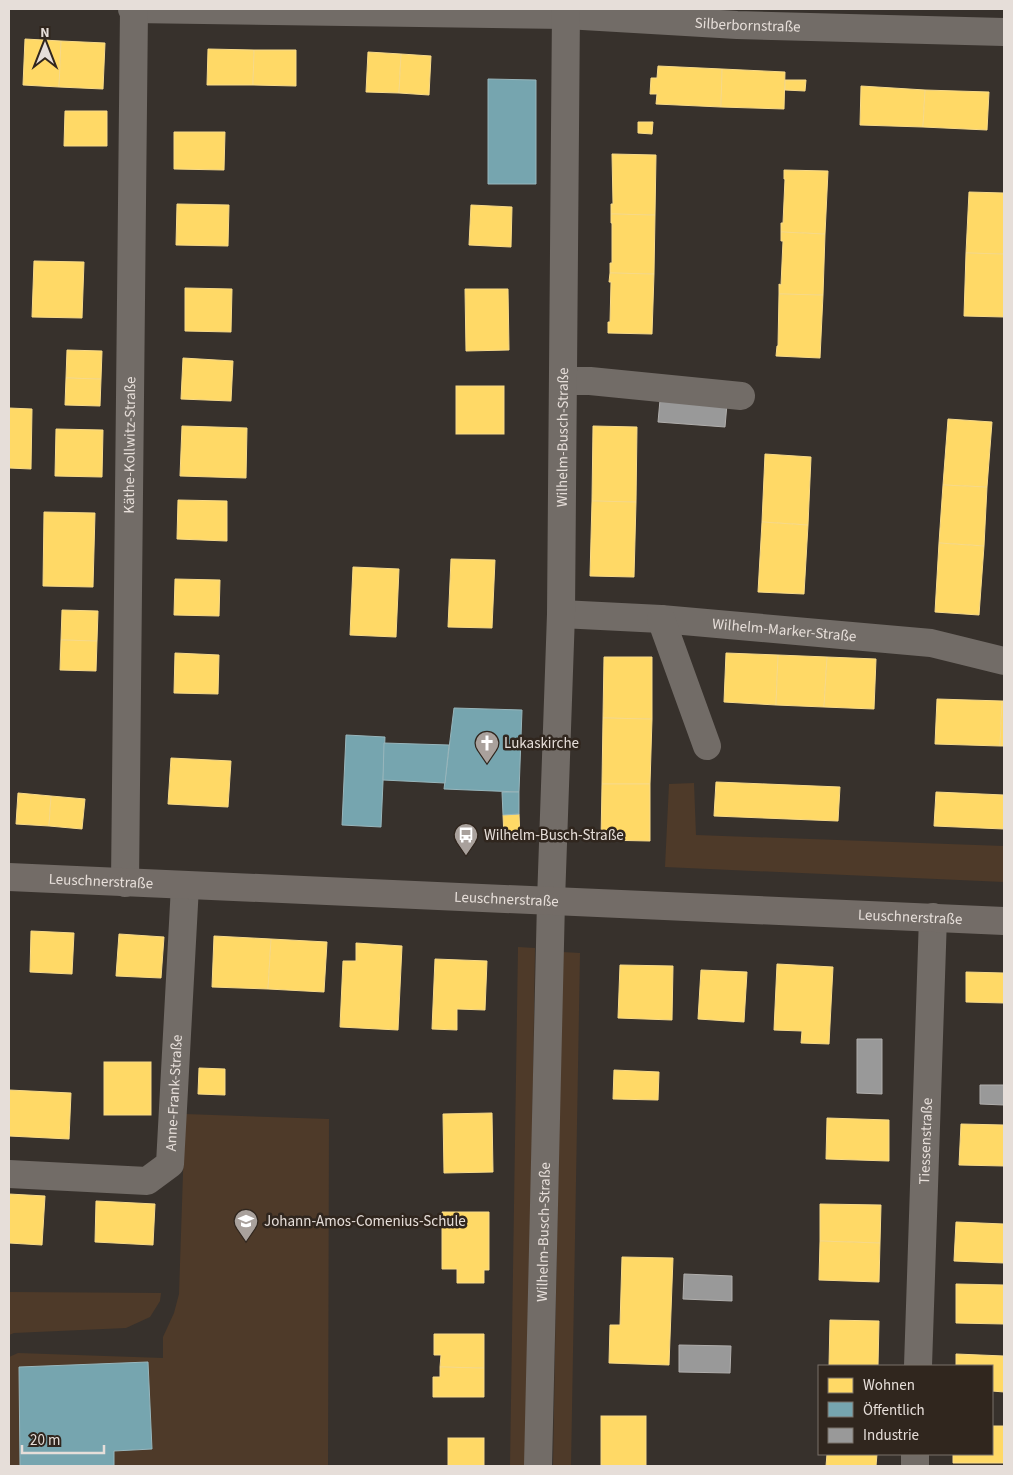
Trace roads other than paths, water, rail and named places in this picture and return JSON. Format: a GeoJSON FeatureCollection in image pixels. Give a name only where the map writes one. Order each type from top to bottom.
{"type":"FeatureCollection","features":[{"type":"Feature","properties":{"kind":"main road","name":"Leuschnerstraße"},"geometry":{"type":"LineString","coordinates":[[9,877],[1004,920]]}},
{"type":"Feature","properties":{"kind":"street","name":"Silberbornstraße"},"geometry":{"type":"LineString","coordinates":[[133,9],[566,12],[738,17],[964,20],[1004,32]]}},
{"type":"Feature","properties":{"kind":"street","name":"Käthe-Kollwitz-Straße"},"geometry":{"type":"LineString","coordinates":[[125,883],[133,9]]}},
{"type":"Feature","properties":{"kind":"street","name":"Wilhelm-Busch-Straße"},"geometry":{"type":"LineString","coordinates":[[538,1466],[551,901],[561,614],[566,12]]}},
{"type":"Feature","properties":{"kind":"street"},"geometry":{"type":"LineString","coordinates":[[563,381],[590,381],[741,396]]}},
{"type":"Feature","properties":{"kind":"street","name":"Wilhelm-Marker-Straße"},"geometry":{"type":"LineString","coordinates":[[561,614],[661,619],[931,643],[1004,661]]}},
{"type":"Feature","properties":{"kind":"street"},"geometry":{"type":"LineString","coordinates":[[661,619],[707,746]]}},
{"type":"Feature","properties":{"kind":"street","name":"Anne-Frank-Straße"},"geometry":{"type":"LineString","coordinates":[[9,1174],[147,1181],[170,1164],[185,886]]}},
{"type":"Feature","properties":{"kind":"street","name":"Tiessenstraße"},"geometry":{"type":"LineString","coordinates":[[918,1365],[934,917]]}},
{"type":"Feature","properties":{"kind":"place","name":"Lukaskirche"},"geometry":{"type":"Point","coordinates":[487,764]}},
{"type":"Feature","properties":{"kind":"place","name":"Wilhelm-Busch-Straße"},"geometry":{"type":"Point","coordinates":[466,856]}},
{"type":"Feature","properties":{"kind":"place","name":"Johann-Amos-Comenius-Schule"},"geometry":{"type":"Point","coordinates":[246,1242]}}]}
